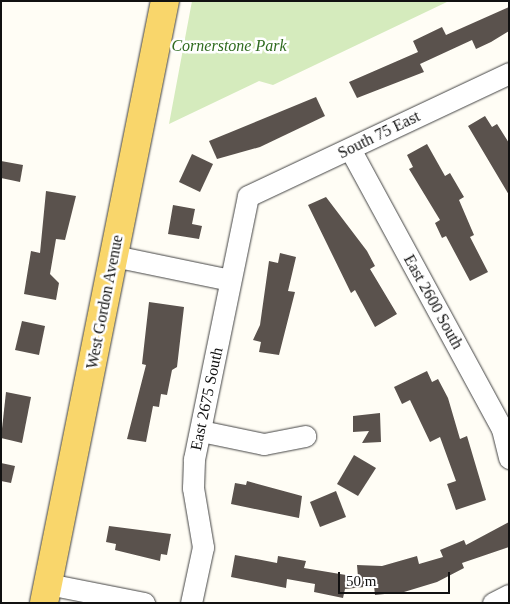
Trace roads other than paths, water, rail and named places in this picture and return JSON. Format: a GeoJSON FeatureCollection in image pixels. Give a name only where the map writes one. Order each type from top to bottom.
{"type":"FeatureCollection","features":[{"type":"Feature","properties":{"kind":"main road","name":"West Gordon Avenue"},"geometry":{"type":"LineString","coordinates":[[46,593],[165,1]]}},
{"type":"Feature","properties":{"kind":"street","name":"South 75 East"},"geometry":{"type":"LineString","coordinates":[[248,196],[509,73]]}},
{"type":"Feature","properties":{"kind":"street","name":"East 2600 South"},"geometry":{"type":"LineString","coordinates":[[350,149],[502,429],[509,458]]}},
{"type":"Feature","properties":{"kind":"street","name":"East 2675 South"},"geometry":{"type":"LineString","coordinates":[[191,603],[203,547],[193,488],[201,431],[248,196]]}},
{"type":"Feature","properties":{"kind":"street"},"geometry":{"type":"LineString","coordinates":[[114,256],[230,280]]}},
{"type":"Feature","properties":{"kind":"street"},"geometry":{"type":"LineString","coordinates":[[201,431],[264,444],[305,436]]}},
{"type":"Feature","properties":{"kind":"street"},"geometry":{"type":"LineString","coordinates":[[46,593],[144,603]]}},
{"type":"Feature","properties":{"kind":"street"},"geometry":{"type":"LineString","coordinates":[[493,603],[509,595]]}},
{"type":"Feature","properties":{"kind":"park label","name":"Cornerstone Park"},"geometry":{"type":"Point","coordinates":[229,46]}}]}
